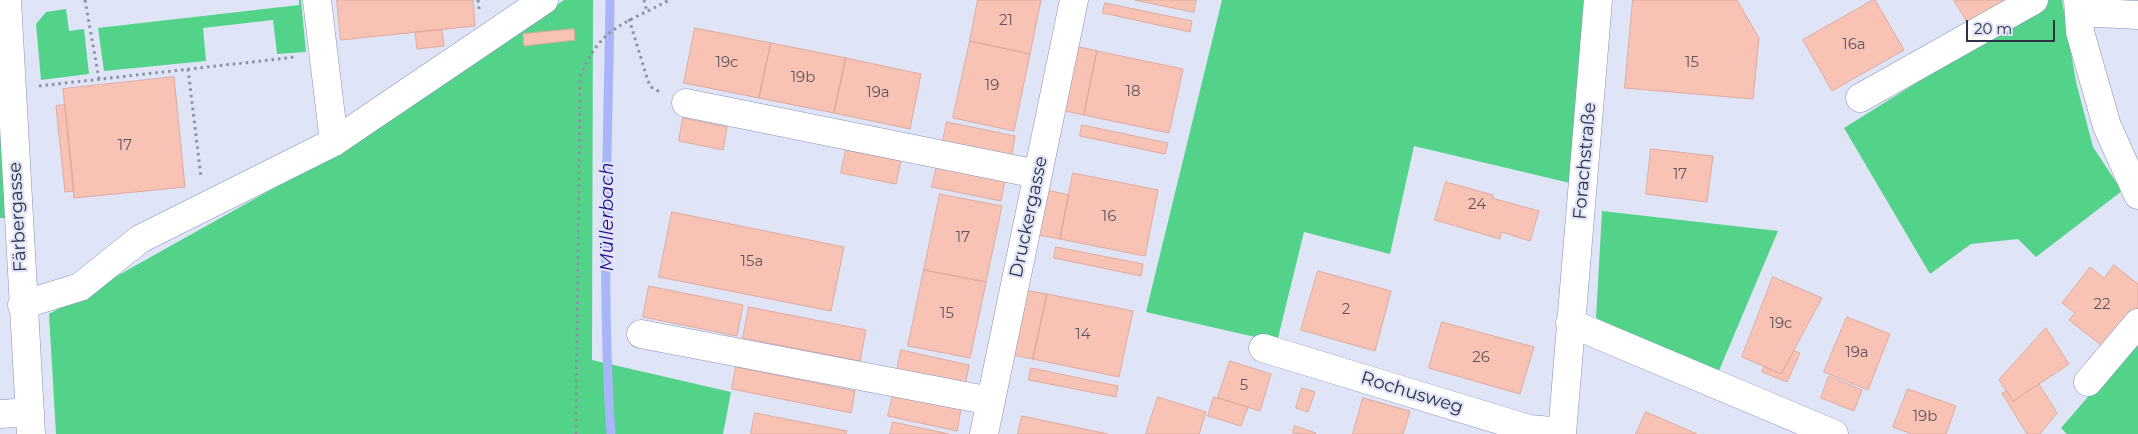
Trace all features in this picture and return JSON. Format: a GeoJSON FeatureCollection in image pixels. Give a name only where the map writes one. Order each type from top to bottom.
{"type":"FeatureCollection","features":[{"type":"Feature","properties":{"kind":"street","name":"Färbergasse"},"geometry":{"type":"LineString","coordinates":[[7,0],[22,305],[30,423]]}},
{"type":"Feature","properties":{"kind":"street"},"geometry":{"type":"LineString","coordinates":[[317,0],[334,142]]}},
{"type":"Feature","properties":{"kind":"street"},"geometry":{"type":"LineString","coordinates":[[22,305],[80,287],[140,239],[334,142],[544,0]]}},
{"type":"Feature","properties":{"kind":"street","name":"Druckergasse"},"geometry":{"type":"LineString","coordinates":[[984,434],[1074,0]]}},
{"type":"Feature","properties":{"kind":"street","name":"Forachstraße"},"geometry":{"type":"LineString","coordinates":[[1562,433],[1598,0]]}},
{"type":"Feature","properties":{"kind":"street"},"geometry":{"type":"LineString","coordinates":[[1860,98],[2034,0]]}},
{"type":"Feature","properties":{"kind":"street"},"geometry":{"type":"LineString","coordinates":[[2138,15],[2079,6],[2080,32],[2107,126],[2138,195]]}},
{"type":"Feature","properties":{"kind":"street"},"geometry":{"type":"LineString","coordinates":[[686,103],[1037,174]]}},
{"type":"Feature","properties":{"kind":"street"},"geometry":{"type":"LineString","coordinates":[[1570,323],[1834,434]]}},
{"type":"Feature","properties":{"kind":"street"},"geometry":{"type":"LineString","coordinates":[[2088,382],[2138,323]]}},
{"type":"Feature","properties":{"kind":"street"},"geometry":{"type":"LineString","coordinates":[[641,334],[991,401]]}},
{"type":"Feature","properties":{"kind":"street","name":"Rochusweg"},"geometry":{"type":"LineString","coordinates":[[1263,348],[1529,429],[1562,433]]}},
{"type":"Feature","properties":{"kind":"street"},"geometry":{"type":"LineString","coordinates":[[0,414],[30,423]]}},
{"type":"Feature","properties":{"kind":"path"},"geometry":{"type":"LineString","coordinates":[[85,0],[99,79]]}},
{"type":"Feature","properties":{"kind":"path"},"geometry":{"type":"LineString","coordinates":[[644,0],[647,12]]}},
{"type":"Feature","properties":{"kind":"path"},"geometry":{"type":"LineString","coordinates":[[576,434],[580,78],[588,58],[598,44],[622,23],[669,0]]}},
{"type":"Feature","properties":{"kind":"path"},"geometry":{"type":"LineString","coordinates":[[629,19],[651,87],[657,92],[682,96],[686,103]]}},
{"type":"Feature","properties":{"kind":"path"},"geometry":{"type":"LineString","coordinates":[[12,89],[324,55]]}},
{"type":"Feature","properties":{"kind":"path"},"geometry":{"type":"LineString","coordinates":[[188,69],[204,208]]}},
{"type":"Feature","properties":{"kind":"green space"},"geometry":{"type":"Polygon","coordinates":[[[299,0],[301,0],[306,52],[277,54],[273,20],[203,28],[206,61],[104,71],[98,28],[299,5],[299,0]]]}},
{"type":"Feature","properties":{"kind":"green space"},"geometry":{"type":"Polygon","coordinates":[[[564,0],[593,0],[592,360],[731,392],[723,434],[56,434],[49,314],[349,146],[564,0]]]}},
{"type":"Feature","properties":{"kind":"green space"},"geometry":{"type":"Polygon","coordinates":[[[1222,0],[1585,0],[1570,183],[1414,146],[1390,254],[1304,232],[1277,342],[1146,312],[1222,0]]]}},
{"type":"Feature","properties":{"kind":"green space"},"geometry":{"type":"Polygon","coordinates":[[[2049,0],[2062,0],[2076,82],[2093,147],[2122,191],[2036,257],[2018,239],[1971,244],[1930,274],[1844,128],[2049,0]]]}},
{"type":"Feature","properties":{"kind":"green space"},"geometry":{"type":"Polygon","coordinates":[[[66,9],[69,31],[84,29],[89,74],[41,80],[36,24],[46,12],[66,9]]]}},
{"type":"Feature","properties":{"kind":"green space"},"geometry":{"type":"Polygon","coordinates":[[[0,61],[5,218],[0,218],[0,61]]]}},
{"type":"Feature","properties":{"kind":"green space"},"geometry":{"type":"Polygon","coordinates":[[[1602,211],[1778,231],[1718,373],[1596,318],[1602,211]]]}},
{"type":"Feature","properties":{"kind":"green space"},"geometry":{"type":"Polygon","coordinates":[[[2138,339],[2138,434],[2067,434],[2061,428],[2138,339]]]}},
{"type":"Feature","properties":{"kind":"building"},"geometry":{"type":"Polygon","coordinates":[[[337,0],[473,0],[475,26],[341,40],[337,0]]]}},
{"type":"Feature","properties":{"kind":"building"},"geometry":{"type":"Polygon","coordinates":[[[978,0],[1041,0],[1030,54],[970,41],[978,0]]]}},
{"type":"Feature","properties":{"kind":"building"},"geometry":{"type":"Polygon","coordinates":[[[1135,0],[1196,0],[1194,12],[1135,0]]]}},
{"type":"Feature","properties":{"kind":"building"},"geometry":{"type":"Polygon","coordinates":[[[1633,0],[1737,0],[1759,38],[1753,99],[1625,88],[1633,0]]]}},
{"type":"Feature","properties":{"kind":"building"},"geometry":{"type":"Polygon","coordinates":[[[1875,0],[1904,50],[1832,91],[1803,40],[1875,0]]]}},
{"type":"Feature","properties":{"kind":"building"},"geometry":{"type":"Polygon","coordinates":[[[1954,0],[2009,0],[1968,23],[1954,0]]]}},
{"type":"Feature","properties":{"kind":"building"},"geometry":{"type":"Polygon","coordinates":[[[1105,3],[1192,21],[1190,32],[1103,13],[1105,3]]]}},
{"type":"Feature","properties":{"kind":"building"},"geometry":{"type":"Polygon","coordinates":[[[695,28],[771,43],[759,98],[684,83],[695,28]]]}},
{"type":"Feature","properties":{"kind":"building"},"geometry":{"type":"Polygon","coordinates":[[[574,29],[575,40],[524,46],[523,34],[574,29]]]}},
{"type":"Feature","properties":{"kind":"building"},"geometry":{"type":"Polygon","coordinates":[[[442,30],[444,46],[417,49],[415,32],[442,30]]]}},
{"type":"Feature","properties":{"kind":"building"},"geometry":{"type":"Polygon","coordinates":[[[970,41],[1030,54],[1014,131],[953,118],[970,41]]]}},
{"type":"Feature","properties":{"kind":"building"},"geometry":{"type":"Polygon","coordinates":[[[771,43],[846,58],[834,113],[759,98],[771,43]]]}},
{"type":"Feature","properties":{"kind":"building"},"geometry":{"type":"Polygon","coordinates":[[[1075,46],[1097,51],[1084,115],[1061,110],[1075,46]]]}},
{"type":"Feature","properties":{"kind":"building"},"geometry":{"type":"Polygon","coordinates":[[[1097,51],[1183,69],[1169,133],[1084,115],[1097,51]]]}},
{"type":"Feature","properties":{"kind":"building"},"geometry":{"type":"Polygon","coordinates":[[[846,58],[921,74],[910,129],[834,113],[846,58]]]}},
{"type":"Feature","properties":{"kind":"building"},"geometry":{"type":"Polygon","coordinates":[[[174,77],[185,187],[74,198],[63,89],[174,77]]]}},
{"type":"Feature","properties":{"kind":"building"},"geometry":{"type":"Polygon","coordinates":[[[65,105],[74,191],[65,192],[56,106],[65,105]]]}},
{"type":"Feature","properties":{"kind":"building"},"geometry":{"type":"Polygon","coordinates":[[[683,118],[727,127],[723,150],[679,141],[683,118]]]}},
{"type":"Feature","properties":{"kind":"building"},"geometry":{"type":"Polygon","coordinates":[[[947,122],[1015,136],[1011,159],[942,145],[947,122]]]}},
{"type":"Feature","properties":{"kind":"building"},"geometry":{"type":"Polygon","coordinates":[[[1082,125],[1168,143],[1165,154],[1080,136],[1082,125]]]}},
{"type":"Feature","properties":{"kind":"building"},"geometry":{"type":"Polygon","coordinates":[[[1651,149],[1713,156],[1707,202],[1646,194],[1651,149]]]}},
{"type":"Feature","properties":{"kind":"building"},"geometry":{"type":"Polygon","coordinates":[[[846,150],[901,161],[896,184],[841,173],[846,150]]]}},
{"type":"Feature","properties":{"kind":"building"},"geometry":{"type":"Polygon","coordinates":[[[937,166],[1005,180],[1001,201],[932,187],[937,166]]]}},
{"type":"Feature","properties":{"kind":"building"},"geometry":{"type":"Polygon","coordinates":[[[1073,173],[1158,190],[1145,256],[1060,239],[1073,173]]]}},
{"type":"Feature","properties":{"kind":"building"},"geometry":{"type":"Polygon","coordinates":[[[1446,182],[1493,195],[1492,198],[1539,211],[1530,241],[1502,232],[1500,239],[1435,220],[1446,182]]]}},
{"type":"Feature","properties":{"kind":"building"},"geometry":{"type":"Polygon","coordinates":[[[1047,190],[1069,195],[1060,239],[1038,235],[1047,190]]]}},
{"type":"Feature","properties":{"kind":"building"},"geometry":{"type":"Polygon","coordinates":[[[940,194],[1002,206],[986,282],[924,270],[940,194]]]}},
{"type":"Feature","properties":{"kind":"building"},"geometry":{"type":"Polygon","coordinates":[[[672,212],[844,247],[831,311],[659,277],[672,212]]]}},
{"type":"Feature","properties":{"kind":"building"},"geometry":{"type":"Polygon","coordinates":[[[1056,247],[1143,264],[1141,276],[1054,258],[1056,247]]]}},
{"type":"Feature","properties":{"kind":"building"},"geometry":{"type":"Polygon","coordinates":[[[2114,265],[2138,284],[2138,308],[2106,349],[2069,320],[2075,313],[2062,303],[2090,267],[2104,278],[2114,265]]]}},
{"type":"Feature","properties":{"kind":"building"},"geometry":{"type":"Polygon","coordinates":[[[924,270],[986,282],[970,358],[908,346],[924,270]]]}},
{"type":"Feature","properties":{"kind":"building"},"geometry":{"type":"Polygon","coordinates":[[[1318,271],[1391,291],[1375,351],[1301,330],[1318,271]]]}},
{"type":"Feature","properties":{"kind":"building"},"geometry":{"type":"Polygon","coordinates":[[[1773,277],[1822,298],[1781,374],[1742,357],[1773,277]]]}},
{"type":"Feature","properties":{"kind":"building"},"geometry":{"type":"Polygon","coordinates":[[[649,286],[743,305],[737,336],[643,317],[649,286]]]}},
{"type":"Feature","properties":{"kind":"building"},"geometry":{"type":"Polygon","coordinates":[[[1024,290],[1047,294],[1033,359],[1013,355],[1024,290]]]}},
{"type":"Feature","properties":{"kind":"building"},"geometry":{"type":"Polygon","coordinates":[[[1047,294],[1133,311],[1119,377],[1033,359],[1047,294]]]}},
{"type":"Feature","properties":{"kind":"building"},"geometry":{"type":"Polygon","coordinates":[[[749,307],[866,330],[860,361],[743,338],[749,307]]]}},
{"type":"Feature","properties":{"kind":"building"},"geometry":{"type":"Polygon","coordinates":[[[1847,317],[1890,334],[1868,390],[1824,372],[1847,317]]]}},
{"type":"Feature","properties":{"kind":"building"},"geometry":{"type":"Polygon","coordinates":[[[1442,322],[1534,347],[1520,394],[1429,368],[1442,322]]]}},
{"type":"Feature","properties":{"kind":"building"},"geometry":{"type":"Polygon","coordinates":[[[2046,328],[2069,364],[2013,401],[1999,380],[2046,328]]]}},
{"type":"Feature","properties":{"kind":"building"},"geometry":{"type":"Polygon","coordinates":[[[901,350],[969,365],[965,386],[897,372],[901,350]]]}},
{"type":"Feature","properties":{"kind":"building"},"geometry":{"type":"Polygon","coordinates":[[[1794,351],[1800,353],[1787,382],[1762,372],[1764,366],[1781,374],[1794,351]]]}},
{"type":"Feature","properties":{"kind":"building"},"geometry":{"type":"Polygon","coordinates":[[[1230,361],[1271,374],[1260,411],[1218,398],[1230,361]]]}},
{"type":"Feature","properties":{"kind":"building"},"geometry":{"type":"Polygon","coordinates":[[[736,367],[855,391],[851,413],[732,389],[736,367]]]}},
{"type":"Feature","properties":{"kind":"building"},"geometry":{"type":"Polygon","coordinates":[[[1031,368],[1118,386],[1116,397],[1029,380],[1031,368]]]}},
{"type":"Feature","properties":{"kind":"building"},"geometry":{"type":"Polygon","coordinates":[[[1829,376],[1862,390],[1854,411],[1821,398],[1829,376]]]}},
{"type":"Feature","properties":{"kind":"building"},"geometry":{"type":"Polygon","coordinates":[[[2039,384],[2057,413],[2040,434],[2027,434],[2002,393],[2007,391],[2013,401],[2039,384]]]}},
{"type":"Feature","properties":{"kind":"building"},"geometry":{"type":"Polygon","coordinates":[[[1302,388],[1315,392],[1308,412],[1296,408],[1302,388]]]}},
{"type":"Feature","properties":{"kind":"building"},"geometry":{"type":"Polygon","coordinates":[[[1908,389],[1956,406],[1946,434],[1912,434],[1893,427],[1908,389]]]}},
{"type":"Feature","properties":{"kind":"building"},"geometry":{"type":"Polygon","coordinates":[[[893,395],[961,409],[957,431],[888,416],[893,395]]]}},
{"type":"Feature","properties":{"kind":"building"},"geometry":{"type":"Polygon","coordinates":[[[1158,397],[1206,412],[1199,434],[1146,434],[1158,397]]]}},
{"type":"Feature","properties":{"kind":"building"},"geometry":{"type":"Polygon","coordinates":[[[1214,397],[1248,407],[1241,426],[1208,416],[1214,397]]]}},
{"type":"Feature","properties":{"kind":"building"},"geometry":{"type":"Polygon","coordinates":[[[1363,398],[1410,411],[1403,434],[1353,434],[1363,398]]]}},
{"type":"Feature","properties":{"kind":"building"},"geometry":{"type":"Polygon","coordinates":[[[1646,412],[1697,434],[1636,434],[1646,412]]]}},
{"type":"Feature","properties":{"kind":"building"},"geometry":{"type":"Polygon","coordinates":[[[755,413],[847,431],[846,434],[751,434],[755,413]]]}},
{"type":"Feature","properties":{"kind":"building"},"geometry":{"type":"Polygon","coordinates":[[[1022,416],[1108,434],[1018,434],[1022,416]]]}},
{"type":"Feature","properties":{"kind":"building"},"geometry":{"type":"Polygon","coordinates":[[[893,422],[949,434],[890,434],[893,422]]]}},
{"type":"Feature","properties":{"kind":"building"},"geometry":{"type":"Polygon","coordinates":[[[1295,426],[1316,433],[1293,433],[1295,426]]]}},
{"type":"Feature","properties":{"kind":"waterway","name":"Müllerbach"},"geometry":{"type":"LineString","coordinates":[[610,0],[606,326],[611,434]]}}]}
